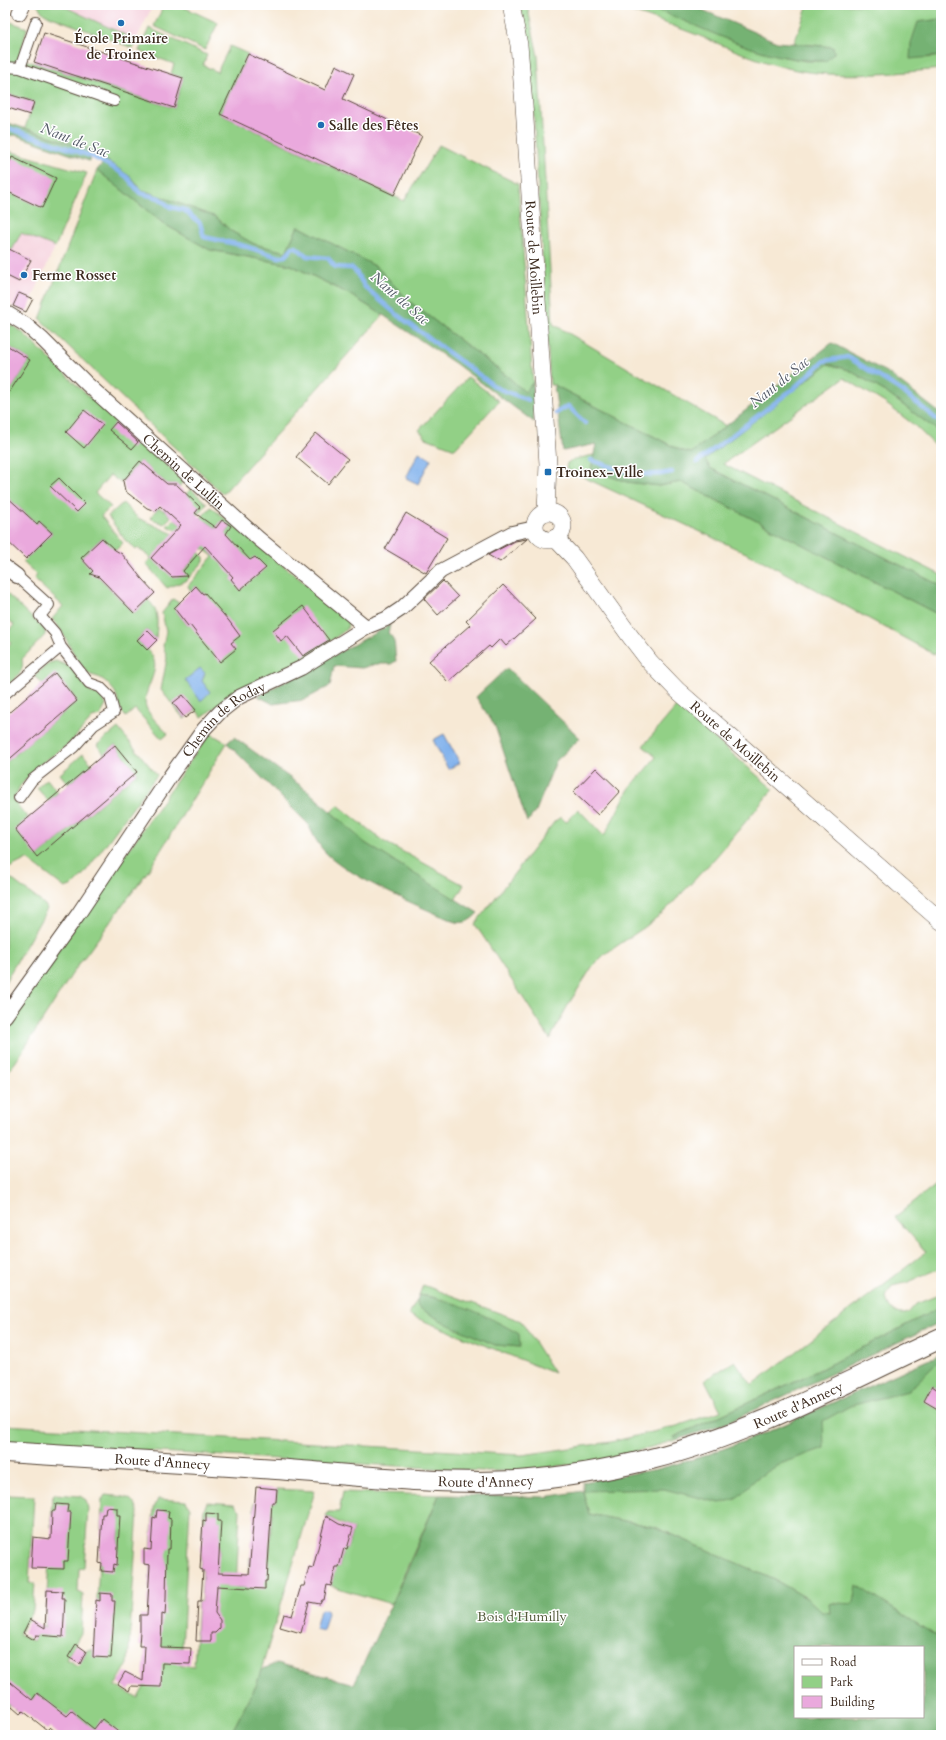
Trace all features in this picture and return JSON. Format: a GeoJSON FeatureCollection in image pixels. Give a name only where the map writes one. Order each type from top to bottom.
{"type":"FeatureCollection","features":[{"type":"Feature","properties":{"kind":"main road","name":"Route d'Annecy"},"geometry":{"type":"LineString","coordinates":[[5,1452],[422,1479],[497,1481],[545,1478],[590,1472],[652,1459],[722,1437],[785,1410],[941,1338]]}},
{"type":"Feature","properties":{"kind":"street","name":"Route de Moillebin"},"geometry":{"type":"LineString","coordinates":[[511,5],[516,27],[524,105],[548,464],[546,512]]}},
{"type":"Feature","properties":{"kind":"street"},"geometry":{"type":"LineString","coordinates":[[20,68],[36,22]]}},
{"type":"Feature","properties":{"kind":"street"},"geometry":{"type":"LineString","coordinates":[[5,67],[20,68],[114,101]]}},
{"type":"Feature","properties":{"kind":"street","name":"Chemin de Lullin"},"geometry":{"type":"LineString","coordinates":[[5,312],[26,325],[42,339],[87,384],[259,539],[366,627]]}},
{"type":"Feature","properties":{"kind":"street"},"geometry":{"type":"LineString","coordinates":[[546,512],[554,513],[562,522],[561,532],[556,538],[543,538],[538,535],[535,528],[538,517],[546,512]]}},
{"type":"Feature","properties":{"kind":"street","name":"Chemin de Roday"},"geometry":{"type":"LineString","coordinates":[[5,1016],[79,913],[204,729],[220,712],[240,697],[300,668],[366,627],[386,619],[401,609],[441,571],[512,533],[535,528]]}},
{"type":"Feature","properties":{"kind":"street","name":"Route de Moillebin"},"geometry":{"type":"LineString","coordinates":[[556,538],[574,558],[650,662],[677,690],[941,921]]}},
{"type":"Feature","properties":{"kind":"street"},"geometry":{"type":"LineString","coordinates":[[5,567],[17,576],[49,606],[40,616],[55,633],[61,647],[89,683],[100,687],[110,697],[114,712],[94,725],[74,748],[32,780],[19,798]]}},
{"type":"Feature","properties":{"kind":"street"},"geometry":{"type":"LineString","coordinates":[[5,694],[61,647]]}},
{"type":"Feature","properties":{"kind":"shaded area","name":"École Primaire de Troinex"},"geometry":{"type":"Polygon","coordinates":[[[61,5],[153,5],[136,40],[61,5]]]}},
{"type":"Feature","properties":{"kind":"shaded area","name":"Ferme Rosset"},"geometry":{"type":"Polygon","coordinates":[[[21,232],[55,247],[26,312],[5,302],[5,247],[12,250],[21,232]]]}},
{"type":"Feature","properties":{"kind":"green space"},"geometry":{"type":"Polygon","coordinates":[[[37,5],[61,5],[136,40],[133,48],[44,14],[37,5]]]}},
{"type":"Feature","properties":{"kind":"green space"},"geometry":{"type":"Polygon","coordinates":[[[164,5],[179,5],[218,23],[205,50],[154,26],[164,5]]]}},
{"type":"Feature","properties":{"kind":"green space"},"geometry":{"type":"Polygon","coordinates":[[[519,5],[527,5],[538,56],[553,324],[726,426],[691,453],[680,450],[554,385],[550,385],[530,54],[526,29],[519,5]]]}},
{"type":"Feature","properties":{"kind":"green space"},"geometry":{"type":"Polygon","coordinates":[[[612,5],[645,5],[780,56],[806,61],[826,61],[834,53],[833,47],[794,43],[808,5],[941,5],[941,19],[918,23],[925,58],[941,56],[941,69],[841,75],[792,69],[760,60],[684,30],[612,5]]]}},
{"type":"Feature","properties":{"kind":"green space"},"geometry":{"type":"Polygon","coordinates":[[[645,5],[691,5],[777,42],[833,47],[834,53],[826,61],[802,60],[779,56],[734,42],[645,5]]]}},
{"type":"Feature","properties":{"kind":"green space"},"geometry":{"type":"Polygon","coordinates":[[[941,19],[941,56],[910,59],[911,43],[918,22],[941,19]]]}},
{"type":"Feature","properties":{"kind":"green space"},"geometry":{"type":"Polygon","coordinates":[[[5,20],[27,28],[19,58],[174,108],[183,78],[171,74],[174,64],[139,51],[149,28],[207,55],[203,65],[217,72],[230,46],[248,54],[220,114],[404,201],[439,145],[518,184],[533,382],[525,393],[507,376],[410,302],[377,267],[298,226],[286,252],[254,244],[231,231],[216,217],[140,189],[132,178],[92,150],[25,128],[34,102],[5,93],[5,20]]]}},
{"type":"Feature","properties":{"kind":"green space"},"geometry":{"type":"Polygon","coordinates":[[[5,122],[92,150],[89,161],[15,135],[5,136],[5,122]]]}},
{"type":"Feature","properties":{"kind":"green space"},"geometry":{"type":"Polygon","coordinates":[[[5,150],[87,173],[55,247],[21,233],[12,250],[5,247],[5,150]]]}},
{"type":"Feature","properties":{"kind":"green space"},"geometry":{"type":"Polygon","coordinates":[[[106,160],[132,178],[140,189],[216,217],[231,231],[254,244],[286,252],[298,226],[377,267],[410,302],[507,376],[525,392],[533,382],[534,422],[456,364],[383,315],[347,293],[291,265],[210,250],[164,224],[97,170],[106,160]]]}},
{"type":"Feature","properties":{"kind":"green space"},"geometry":{"type":"Polygon","coordinates":[[[97,170],[164,224],[210,250],[291,265],[347,293],[383,315],[223,494],[40,319],[97,170]]]}},
{"type":"Feature","properties":{"kind":"green space"},"geometry":{"type":"Polygon","coordinates":[[[11,325],[22,332],[87,395],[141,439],[183,481],[179,487],[176,484],[167,484],[140,461],[121,483],[110,475],[95,493],[111,507],[101,516],[123,543],[115,551],[102,538],[81,558],[96,569],[91,573],[99,577],[134,613],[148,600],[154,608],[157,618],[156,639],[147,630],[137,640],[149,652],[154,662],[155,668],[145,701],[146,707],[150,714],[168,734],[162,739],[135,709],[126,717],[120,707],[115,692],[111,687],[100,678],[89,674],[82,667],[62,632],[52,619],[63,606],[34,579],[37,575],[23,562],[52,533],[39,521],[37,524],[5,495],[5,399],[30,360],[5,344],[5,332],[11,325]]]}},
{"type":"Feature","properties":{"kind":"green space"},"geometry":{"type":"Polygon","coordinates":[[[832,343],[888,373],[941,414],[941,433],[884,391],[849,370],[828,364],[705,459],[710,468],[941,586],[941,616],[681,482],[659,486],[627,482],[591,470],[596,444],[563,451],[554,385],[680,450],[691,453],[832,343]]]}},
{"type":"Feature","properties":{"kind":"green space"},"geometry":{"type":"Polygon","coordinates":[[[828,364],[849,370],[884,391],[941,433],[941,451],[914,425],[885,403],[844,378],[723,464],[941,575],[941,586],[710,468],[705,459],[828,364]]]}},
{"type":"Feature","properties":{"kind":"green space"},"geometry":{"type":"Polygon","coordinates":[[[468,377],[499,401],[455,449],[426,438],[419,430],[468,377]]]}},
{"type":"Feature","properties":{"kind":"green space"},"geometry":{"type":"Polygon","coordinates":[[[594,455],[591,470],[627,482],[659,486],[681,482],[941,616],[941,658],[763,561],[566,469],[567,463],[575,459],[594,455]]]}},
{"type":"Feature","properties":{"kind":"green space"},"geometry":{"type":"Polygon","coordinates":[[[191,489],[207,504],[181,532],[167,526],[174,519],[182,526],[200,508],[186,494],[191,489]]]}},
{"type":"Feature","properties":{"kind":"green space"},"geometry":{"type":"Polygon","coordinates":[[[123,503],[138,518],[180,537],[204,557],[204,561],[187,580],[167,588],[146,564],[151,558],[138,548],[136,550],[125,540],[108,516],[123,503]],[[172,536],[182,573],[196,557],[172,536]]]}},
{"type":"Feature","properties":{"kind":"green space"},"geometry":{"type":"Polygon","coordinates":[[[211,507],[349,619],[347,629],[302,662],[234,693],[202,717],[196,710],[184,719],[161,690],[167,658],[163,646],[166,631],[162,613],[173,599],[179,603],[174,608],[188,626],[205,593],[203,594],[196,586],[191,591],[188,586],[213,556],[198,545],[203,539],[215,548],[231,527],[222,520],[216,528],[206,521],[197,534],[187,533],[211,507]]]}},
{"type":"Feature","properties":{"kind":"green space"},"geometry":{"type":"Polygon","coordinates":[[[158,508],[166,511],[171,517],[164,524],[150,518],[158,508]]]}},
{"type":"Feature","properties":{"kind":"green space"},"geometry":{"type":"Polygon","coordinates":[[[5,592],[45,630],[45,635],[22,659],[23,664],[21,672],[5,687],[5,644],[7,646],[11,643],[5,635],[14,625],[5,616],[5,592]]]}},
{"type":"Feature","properties":{"kind":"green space"},"geometry":{"type":"Polygon","coordinates":[[[390,625],[388,633],[393,638],[396,661],[391,664],[376,664],[362,668],[334,666],[330,686],[304,700],[273,704],[258,696],[390,625]]]}},
{"type":"Feature","properties":{"kind":"green space"},"geometry":{"type":"Polygon","coordinates":[[[56,661],[70,667],[91,693],[100,696],[106,705],[100,716],[92,718],[70,743],[39,765],[20,786],[13,800],[28,818],[37,857],[137,773],[115,745],[104,754],[97,745],[118,728],[157,775],[83,875],[73,885],[65,888],[27,859],[7,869],[5,867],[5,763],[77,701],[55,674],[43,684],[34,676],[49,663],[56,661]]]}},
{"type":"Feature","properties":{"kind":"green space"},"geometry":{"type":"Polygon","coordinates":[[[507,668],[580,738],[556,761],[536,811],[527,822],[495,726],[476,697],[507,668]]]}},
{"type":"Feature","properties":{"kind":"green space"},"geometry":{"type":"Polygon","coordinates":[[[677,706],[773,789],[716,857],[666,910],[645,927],[605,954],[592,967],[568,1005],[550,1039],[475,924],[555,821],[561,817],[566,822],[578,809],[604,836],[629,789],[656,757],[643,746],[677,706]]]}},
{"type":"Feature","properties":{"kind":"green space"},"geometry":{"type":"Polygon","coordinates":[[[210,733],[227,743],[148,871],[74,971],[15,1063],[5,1074],[5,1026],[210,733]]]}},
{"type":"Feature","properties":{"kind":"green space"},"geometry":{"type":"Polygon","coordinates":[[[234,737],[308,791],[365,843],[478,913],[467,922],[460,923],[453,921],[388,892],[340,865],[322,848],[314,837],[308,824],[227,743],[234,737]]]}},
{"type":"Feature","properties":{"kind":"green space"},"geometry":{"type":"Polygon","coordinates":[[[83,754],[92,765],[68,784],[60,774],[83,754]]]}},
{"type":"Feature","properties":{"kind":"green space"},"geometry":{"type":"Polygon","coordinates":[[[47,779],[58,793],[48,801],[37,788],[47,779]]]}},
{"type":"Feature","properties":{"kind":"green space"},"geometry":{"type":"Polygon","coordinates":[[[338,805],[383,841],[464,885],[455,900],[365,843],[331,812],[338,805]]]}},
{"type":"Feature","properties":{"kind":"green space"},"geometry":{"type":"Polygon","coordinates":[[[5,874],[45,905],[47,909],[5,982],[5,874]]]}},
{"type":"Feature","properties":{"kind":"green space"},"geometry":{"type":"Polygon","coordinates":[[[941,1180],[941,1268],[906,1283],[892,1286],[886,1297],[891,1308],[900,1314],[908,1313],[916,1304],[941,1294],[941,1307],[819,1370],[674,1437],[676,1440],[616,1457],[592,1462],[517,1471],[482,1471],[5,1443],[5,1425],[522,1455],[611,1442],[677,1426],[721,1411],[705,1380],[735,1361],[752,1385],[926,1252],[895,1217],[941,1180]]]}},
{"type":"Feature","properties":{"kind":"green space"},"geometry":{"type":"Polygon","coordinates":[[[423,1285],[521,1321],[554,1373],[409,1315],[417,1300],[418,1307],[495,1345],[520,1347],[433,1297],[419,1295],[423,1285]]]}},
{"type":"Feature","properties":{"kind":"green space"},"geometry":{"type":"Polygon","coordinates":[[[419,1295],[432,1297],[458,1305],[495,1321],[519,1334],[520,1347],[495,1345],[447,1324],[418,1307],[417,1300],[419,1295]]]}},
{"type":"Feature","properties":{"kind":"green space"},"geometry":{"type":"Polygon","coordinates":[[[941,1307],[941,1322],[727,1423],[676,1440],[674,1437],[819,1370],[941,1307]]]}},
{"type":"Feature","properties":{"kind":"green space"},"geometry":{"type":"Polygon","coordinates":[[[941,1354],[941,1364],[938,1362],[908,1391],[850,1406],[823,1421],[824,1448],[780,1464],[757,1478],[736,1499],[720,1503],[664,1489],[583,1491],[583,1482],[658,1469],[704,1456],[761,1435],[941,1354]]]}},
{"type":"Feature","properties":{"kind":"green space"},"geometry":{"type":"Polygon","coordinates":[[[932,1358],[941,1364],[941,1639],[856,1586],[853,1603],[846,1605],[834,1602],[830,1613],[821,1612],[808,1599],[775,1580],[655,1527],[589,1514],[583,1491],[704,1456],[761,1435],[932,1358]]]}},
{"type":"Feature","properties":{"kind":"green space"},"geometry":{"type":"Polygon","coordinates":[[[277,1489],[315,1491],[257,1684],[230,1735],[81,1735],[89,1725],[72,1711],[64,1721],[37,1694],[29,1703],[24,1699],[15,1710],[10,1705],[5,1711],[5,1582],[7,1567],[5,1566],[5,1495],[34,1496],[29,1583],[35,1583],[33,1610],[19,1634],[33,1641],[41,1626],[45,1626],[50,1545],[70,1528],[51,1527],[52,1498],[55,1494],[80,1496],[86,1500],[88,1509],[84,1567],[79,1569],[78,1592],[83,1595],[81,1633],[66,1659],[78,1666],[87,1650],[94,1650],[100,1548],[118,1549],[119,1531],[101,1530],[102,1500],[105,1495],[121,1496],[129,1499],[136,1506],[138,1511],[128,1663],[115,1686],[138,1698],[144,1687],[152,1533],[154,1508],[158,1499],[186,1501],[190,1508],[181,1665],[194,1666],[198,1601],[201,1601],[203,1570],[200,1569],[201,1554],[219,1555],[220,1537],[202,1536],[204,1510],[207,1502],[234,1504],[240,1510],[236,1587],[248,1588],[250,1557],[269,1558],[272,1513],[254,1511],[254,1503],[276,1502],[277,1489]]]}},
{"type":"Feature","properties":{"kind":"green space","name":"Bois d'Humilly"},"geometry":{"type":"Polygon","coordinates":[[[583,1491],[589,1514],[655,1527],[775,1580],[808,1599],[822,1612],[830,1613],[829,1604],[853,1603],[856,1585],[941,1639],[941,1735],[230,1735],[257,1684],[261,1670],[277,1663],[354,1684],[409,1566],[439,1495],[545,1497],[583,1491]]]}},
{"type":"Feature","properties":{"kind":"green space"},"geometry":{"type":"Polygon","coordinates":[[[343,1492],[439,1495],[391,1604],[331,1586],[334,1573],[332,1566],[339,1567],[342,1554],[341,1547],[347,1549],[353,1529],[326,1516],[328,1512],[339,1512],[343,1492]]]}},
{"type":"Feature","properties":{"kind":"water"},"geometry":{"type":"Polygon","coordinates":[[[419,452],[431,459],[418,484],[406,478],[419,452]]]}},
{"type":"Feature","properties":{"kind":"water"},"geometry":{"type":"Polygon","coordinates":[[[200,668],[205,673],[202,681],[210,692],[202,700],[200,700],[185,680],[200,668]]]}},
{"type":"Feature","properties":{"kind":"water"},"geometry":{"type":"Polygon","coordinates":[[[444,734],[460,763],[448,769],[433,740],[444,734]]]}},
{"type":"Feature","properties":{"kind":"water"},"geometry":{"type":"Polygon","coordinates":[[[320,1610],[327,1610],[328,1613],[323,1631],[315,1629],[320,1610]]]}},
{"type":"Feature","properties":{"kind":"building"},"geometry":{"type":"Polygon","coordinates":[[[44,33],[183,78],[174,108],[34,62],[44,33]]]}},
{"type":"Feature","properties":{"kind":"building","name":"Salle des Fêtes"},"geometry":{"type":"Polygon","coordinates":[[[248,54],[325,90],[336,65],[354,74],[343,99],[422,136],[394,195],[220,114],[248,54]]]}},
{"type":"Feature","properties":{"kind":"building"},"geometry":{"type":"Polygon","coordinates":[[[5,93],[34,102],[30,115],[5,107],[5,93]]]}},
{"type":"Feature","properties":{"kind":"building"},"geometry":{"type":"Polygon","coordinates":[[[12,157],[56,178],[42,208],[6,191],[5,172],[12,157]]]}},
{"type":"Feature","properties":{"kind":"building"},"geometry":{"type":"Polygon","coordinates":[[[5,247],[31,260],[19,282],[5,275],[5,247]]]}},
{"type":"Feature","properties":{"kind":"building"},"geometry":{"type":"Polygon","coordinates":[[[19,293],[33,299],[26,312],[13,306],[19,293]]]}},
{"type":"Feature","properties":{"kind":"building"},"geometry":{"type":"Polygon","coordinates":[[[5,344],[30,360],[5,399],[5,344]]]}},
{"type":"Feature","properties":{"kind":"building"},"geometry":{"type":"Polygon","coordinates":[[[84,410],[103,425],[84,448],[66,432],[84,410]]]}},
{"type":"Feature","properties":{"kind":"building"},"geometry":{"type":"Polygon","coordinates":[[[116,422],[138,442],[132,449],[109,430],[116,422]]]}},
{"type":"Feature","properties":{"kind":"building"},"geometry":{"type":"Polygon","coordinates":[[[316,433],[348,459],[328,484],[296,457],[316,433]]]}},
{"type":"Feature","properties":{"kind":"building"},"geometry":{"type":"Polygon","coordinates":[[[140,461],[167,484],[176,484],[200,507],[195,513],[206,521],[216,528],[222,520],[231,526],[226,534],[250,560],[255,557],[266,568],[240,590],[231,579],[233,577],[205,546],[183,571],[187,576],[172,577],[151,558],[181,525],[160,506],[155,511],[147,508],[125,491],[123,481],[140,461]]]}},
{"type":"Feature","properties":{"kind":"building"},"geometry":{"type":"Polygon","coordinates":[[[59,478],[85,504],[77,512],[50,486],[59,478]]]}},
{"type":"Feature","properties":{"kind":"building"},"geometry":{"type":"Polygon","coordinates":[[[5,495],[37,524],[39,521],[52,533],[26,559],[5,539],[5,495]]]}},
{"type":"Feature","properties":{"kind":"building"},"geometry":{"type":"Polygon","coordinates":[[[406,513],[447,538],[426,573],[385,549],[406,513]]]}},
{"type":"Feature","properties":{"kind":"building"},"geometry":{"type":"Polygon","coordinates":[[[102,538],[115,550],[122,554],[155,593],[134,613],[99,577],[90,574],[93,571],[81,558],[102,538]]]}},
{"type":"Feature","properties":{"kind":"building"},"geometry":{"type":"Polygon","coordinates":[[[527,539],[500,562],[488,555],[515,541],[527,539]]]}},
{"type":"Feature","properties":{"kind":"building"},"geometry":{"type":"Polygon","coordinates":[[[443,581],[458,597],[438,615],[424,599],[443,581]]]}},
{"type":"Feature","properties":{"kind":"building"},"geometry":{"type":"Polygon","coordinates":[[[503,585],[536,619],[506,646],[500,639],[491,648],[489,646],[448,682],[429,661],[470,625],[466,621],[503,585]]]}},
{"type":"Feature","properties":{"kind":"building"},"geometry":{"type":"Polygon","coordinates":[[[196,586],[203,594],[205,593],[240,636],[231,643],[236,649],[220,662],[174,608],[196,586]]]}},
{"type":"Feature","properties":{"kind":"building"},"geometry":{"type":"Polygon","coordinates":[[[303,606],[329,640],[303,656],[287,636],[281,641],[273,630],[303,606]]]}},
{"type":"Feature","properties":{"kind":"building"},"geometry":{"type":"Polygon","coordinates":[[[147,630],[157,640],[147,650],[137,640],[147,630]]]}},
{"type":"Feature","properties":{"kind":"building"},"geometry":{"type":"Polygon","coordinates":[[[55,673],[77,701],[5,763],[5,716],[55,673]]]}},
{"type":"Feature","properties":{"kind":"building"},"geometry":{"type":"Polygon","coordinates":[[[183,695],[196,710],[185,718],[173,703],[183,695]]]}},
{"type":"Feature","properties":{"kind":"building"},"geometry":{"type":"Polygon","coordinates":[[[115,745],[137,772],[37,857],[15,829],[115,745]]]}},
{"type":"Feature","properties":{"kind":"building"},"geometry":{"type":"Polygon","coordinates":[[[596,768],[620,791],[598,815],[573,792],[596,768]]]}},
{"type":"Feature","properties":{"kind":"building"},"geometry":{"type":"Polygon","coordinates":[[[932,1386],[941,1392],[941,1411],[924,1401],[932,1386]]]}},
{"type":"Feature","properties":{"kind":"building"},"geometry":{"type":"Polygon","coordinates":[[[256,1487],[277,1489],[276,1502],[272,1502],[267,1581],[265,1581],[265,1589],[217,1586],[215,1613],[220,1620],[220,1628],[215,1633],[211,1633],[211,1641],[196,1641],[198,1601],[201,1601],[203,1570],[200,1569],[203,1520],[206,1521],[206,1513],[218,1514],[218,1521],[221,1521],[218,1573],[249,1574],[256,1487]]]}},
{"type":"Feature","properties":{"kind":"building"},"geometry":{"type":"Polygon","coordinates":[[[56,1504],[68,1505],[67,1512],[71,1512],[68,1561],[64,1561],[64,1569],[31,1568],[33,1537],[51,1539],[52,1511],[55,1511],[56,1504]]]}},
{"type":"Feature","properties":{"kind":"building"},"geometry":{"type":"Polygon","coordinates":[[[106,1507],[117,1508],[117,1515],[120,1515],[117,1565],[114,1564],[113,1572],[101,1571],[102,1564],[99,1563],[102,1514],[105,1514],[106,1507]]]}},
{"type":"Feature","properties":{"kind":"building"},"geometry":{"type":"Polygon","coordinates":[[[157,1510],[169,1511],[168,1518],[171,1519],[170,1549],[167,1549],[166,1599],[165,1615],[162,1614],[161,1647],[191,1648],[190,1664],[162,1663],[161,1687],[131,1686],[129,1691],[118,1684],[125,1672],[143,1681],[145,1646],[139,1646],[140,1615],[147,1615],[150,1565],[144,1564],[144,1549],[151,1550],[153,1517],[156,1518],[157,1510]]]}},
{"type":"Feature","properties":{"kind":"building"},"geometry":{"type":"Polygon","coordinates":[[[326,1516],[339,1524],[353,1528],[347,1549],[344,1548],[339,1567],[336,1567],[331,1586],[327,1585],[324,1600],[322,1600],[320,1604],[309,1602],[301,1633],[280,1627],[284,1614],[292,1616],[301,1586],[304,1586],[309,1567],[313,1568],[326,1516]]]}},
{"type":"Feature","properties":{"kind":"building"},"geometry":{"type":"Polygon","coordinates":[[[47,1590],[63,1591],[62,1598],[65,1598],[63,1637],[36,1635],[34,1640],[23,1633],[30,1619],[45,1628],[47,1590]]]}},
{"type":"Feature","properties":{"kind":"building"},"geometry":{"type":"Polygon","coordinates":[[[100,1593],[112,1594],[112,1601],[115,1601],[111,1658],[93,1657],[96,1600],[100,1601],[100,1593]]]}},
{"type":"Feature","properties":{"kind":"building"},"geometry":{"type":"Polygon","coordinates":[[[76,1644],[86,1651],[80,1664],[68,1657],[76,1644]]]}},
{"type":"Feature","properties":{"kind":"building"},"geometry":{"type":"Polygon","coordinates":[[[5,1678],[32,1700],[37,1693],[67,1716],[72,1711],[94,1729],[102,1719],[122,1735],[59,1735],[50,1727],[47,1730],[23,1711],[20,1714],[5,1701],[5,1678]]]}},
{"type":"Feature","properties":{"kind":"waterway","name":"Nant de Sac"},"geometry":{"type":"LineString","coordinates":[[5,127],[91,156],[114,168],[127,177],[140,193],[159,198],[170,207],[184,210],[200,223],[204,237],[241,245],[279,257],[285,256],[293,247],[296,247],[307,256],[328,258],[335,267],[352,268],[365,287],[396,314],[497,388],[528,400]]}},
{"type":"Feature","properties":{"kind":"waterway","name":"Nant de Sac"},"geometry":{"type":"LineString","coordinates":[[697,462],[793,389],[824,361],[848,357],[902,391],[941,423]]}},
{"type":"Feature","properties":{"kind":"waterway","name":"Nant de Sac"},"geometry":{"type":"LineString","coordinates":[[556,413],[568,406],[585,423]]}},
{"type":"Feature","properties":{"kind":"waterway","name":"Nant de Sac"},"geometry":{"type":"LineString","coordinates":[[591,460],[621,470],[641,474],[661,474],[672,472]]}},
{"type":"Feature","properties":{"kind":"place","name":"École Primaire de Troinex"},"geometry":{"type":"Point","coordinates":[121,23]}},
{"type":"Feature","properties":{"kind":"place","name":"Salle des Fêtes"},"geometry":{"type":"Point","coordinates":[321,125]}},
{"type":"Feature","properties":{"kind":"place","name":"Ferme Rosset"},"geometry":{"type":"Point","coordinates":[24,275]}},
{"type":"Feature","properties":{"kind":"place","name":"Troinex-Ville"},"geometry":{"type":"Point","coordinates":[548,472]}}]}
